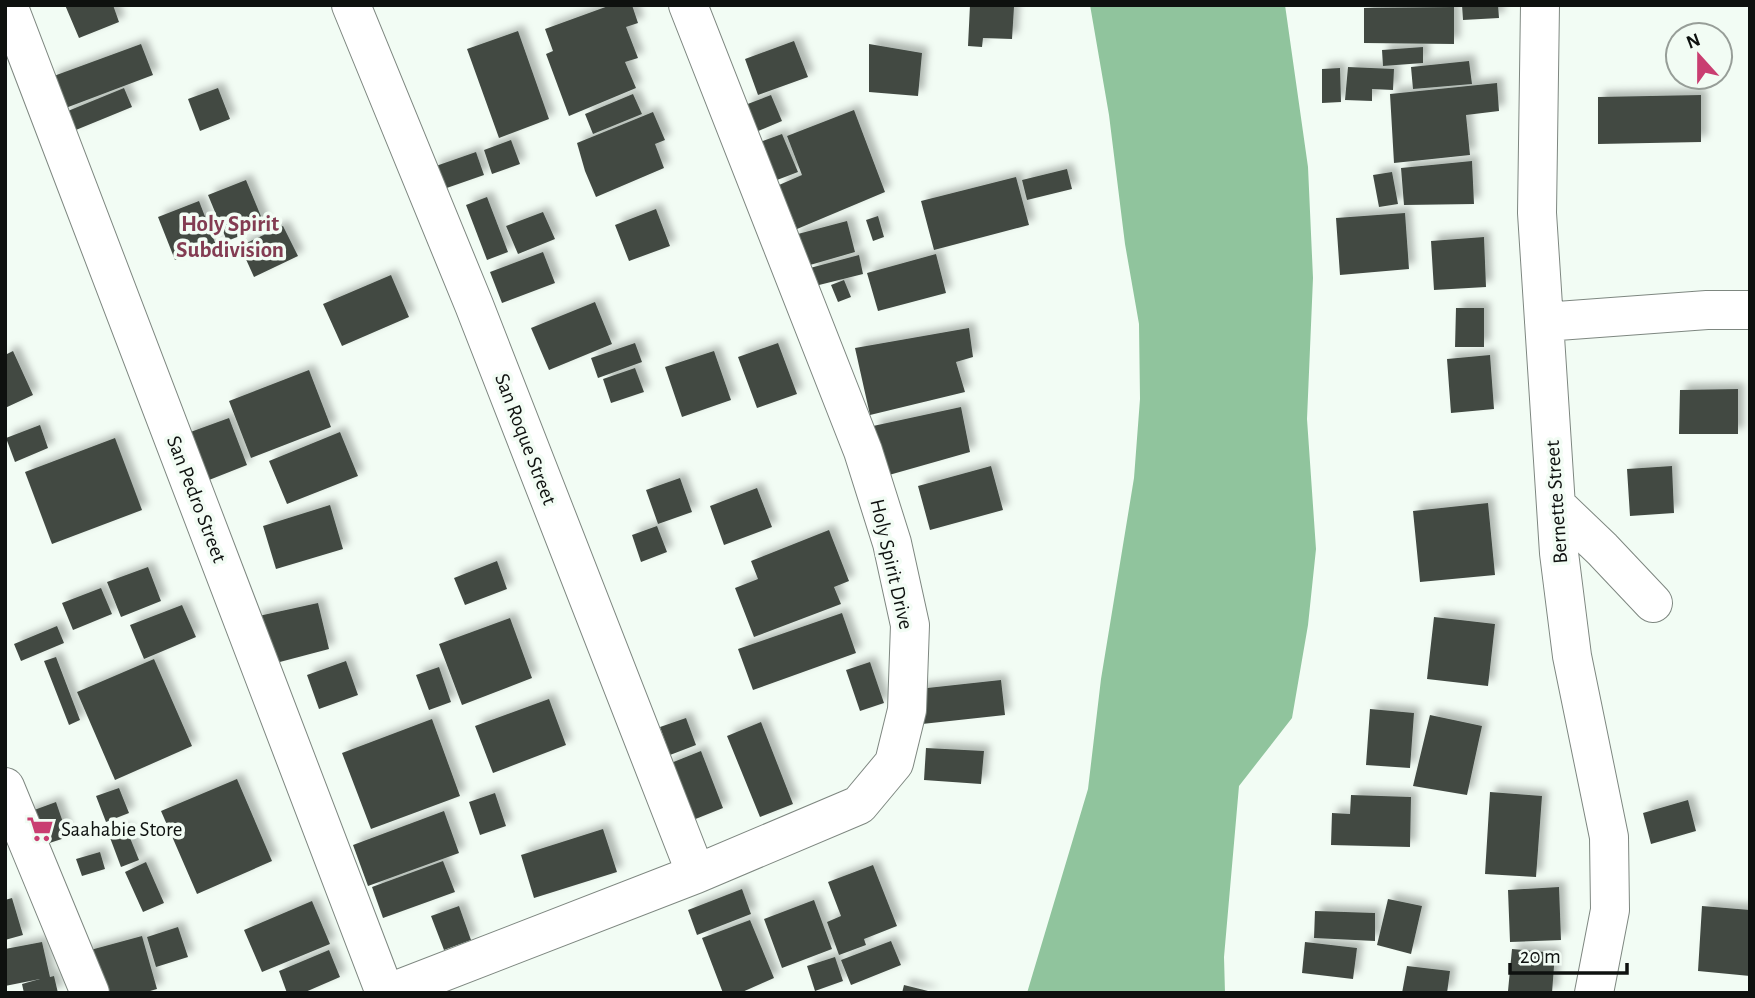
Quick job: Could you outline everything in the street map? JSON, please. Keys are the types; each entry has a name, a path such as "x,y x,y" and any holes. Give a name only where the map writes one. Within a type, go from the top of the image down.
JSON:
{"street":[{"name":"San Pedro Street","path":"8,5 387,993"},
{"name":"San Roque Street","path":"351,5 474,305 696,874"},
{"name":"Holy Spirit Drive","path":"387,993 696,874 859,805 894,763 907,710 910,625 892,542 863,451 688,5"},
{"name":"Bernette Street","path":"1540,5 1537,213 1559,553 1572,656 1609,837 1610,910 1594,993"},
{"path":"1544,322 1707,310 1750,310"},
{"path":"1556,505 1653,603"},
{"path":"5,787 90,993"}],"shaded area":[{"path":"1090,5 1285,5 1308,167 1313,278 1307,419 1316,549 1308,625 1292,718 1239,786 1224,957 1225,993 1027,993 1088,789 1101,679 1134,478 1140,399 1139,324"}],"building":[{"path":"65,5 113,5 119,22 79,38"},
{"path":"611,5 632,5 638,23 626,27 638,58 625,62 636,88 569,116 546,54 553,51 545,29"},
{"path":"970,5 1014,7 1012,39 983,38 982,47 968,46"},
{"path":"1462,5 1498,5 1499,18 1463,20"},
{"path":"1454,7 1454,44 1364,43 1364,8"},
{"path":"518,31 549,119 499,138 467,49"},
{"path":"794,41 808,77 758,95 745,59"},
{"path":"141,44 153,75 63,109 51,77"},
{"path":"869,44 922,53 918,96 869,92"},
{"path":"1423,47 1423,63 1383,66 1382,50"},
{"path":"1469,61 1472,84 1413,89 1411,67"},
{"path":"1348,67 1394,69 1393,90 1372,89 1372,101 1345,100"},
{"path":"1340,68 1341,102 1322,103 1322,69"},
{"path":"1497,83 1499,111 1466,115 1470,155 1394,163 1390,94"},
{"path":"124,88 132,107 71,132 63,113"},
{"path":"218,88 230,119 200,131 188,99"},
{"path":"633,94 642,114 593,134 585,114"},
{"path":"771,95 782,121 756,132 745,105"},
{"path":"1701,95 1701,142 1598,144 1598,97"},
{"path":"854,110 885,192 797,229 779,185 802,175 787,136"},
{"path":"653,112 665,140 655,144 664,168 596,197 577,143"},
{"path":"782,134 798,172 777,180 760,142"},
{"path":"511,140 520,164 492,174 484,150"},
{"path":"476,152 484,175 441,190 433,167"},
{"path":"1472,161 1474,204 1404,205 1401,168"},
{"path":"1067,169 1072,189 1027,200 1022,180"},
{"path":"1392,172 1398,204 1379,207 1373,175"},
{"path":"1016,177 1029,225 934,250 921,201"},
{"path":"246,180 265,226 227,241 208,195"},
{"path":"487,197 508,252 487,260 466,205"},
{"path":"199,201 216,245 175,260 158,217"},
{"path":"656,209 670,246 629,261 615,225"},
{"path":"543,212 555,239 518,254 506,226"},
{"path":"1405,213 1409,269 1340,275 1336,218"},
{"path":"878,216 884,237 873,241 866,220"},
{"path":"847,221 855,252 803,267 794,235"},
{"path":"283,226 298,256 254,277 240,246"},
{"path":"1484,237 1486,287 1434,290 1431,241"},
{"path":"543,252 555,283 502,303 490,272"},
{"path":"936,254 946,293 878,311 867,273"},
{"path":"859,255 863,274 815,286 810,268"},
{"path":"391,275 409,317 342,346 323,304"},
{"path":"844,280 851,297 838,302 831,285"},
{"path":"595,302 612,344 549,370 531,328"},
{"path":"1456,308 1484,308 1484,347 1455,347"},
{"path":"969,328 973,357 956,362 965,392 870,415 855,348"},
{"path":"635,343 642,362 598,378 591,358"},
{"path":"778,343 797,394 757,408 738,357"},
{"path":"13,351 33,395 5,408 5,355"},
{"path":"714,351 731,400 682,417 665,367"},
{"path":"1490,355 1494,409 1451,413 1447,359"},
{"path":"635,368 644,392 611,403 603,379"},
{"path":"309,370 331,427 251,458 229,401"},
{"path":"1738,389 1738,434 1679,434 1680,390"},
{"path":"961,407 970,452 889,475 873,426"},
{"path":"229,418 247,465 204,482 185,434"},
{"path":"40,425 48,448 15,462 6,438"},
{"path":"340,432 358,476 287,504 269,461"},
{"path":"115,438 142,510 52,544 25,472"},
{"path":"991,466 1003,510 930,530 918,486"},
{"path":"1672,466 1674,513 1630,516 1627,469"},
{"path":"680,478 692,512 658,524 646,490"},
{"path":"757,488 772,527 724,545 710,506"},
{"path":"1488,503 1495,575 1420,582 1413,511"},
{"path":"330,505 343,549 276,569 263,526"},
{"path":"657,526 667,552 641,562 632,535"},
{"path":"829,530 849,581 834,587 841,604 754,637 735,588 758,579 751,561"},
{"path":"497,561 507,589 465,605 454,578"},
{"path":"148,567 161,601 121,617 107,582"},
{"path":"101,588 112,614 73,630 62,603"},
{"path":"318,603 329,649 276,663 254,617"},
{"path":"182,605 196,637 144,659 130,625"},
{"path":"842,613 856,653 753,690 738,649"},
{"path":"1434,617 1495,624 1488,686 1427,679"},
{"path":"510,618 532,678 462,705 439,644"},
{"path":"57,626 64,643 21,661 14,644"},
{"path":"56,657 80,720 69,725 44,661"},
{"path":"154,659 192,746 115,780 77,692"},
{"path":"346,661 358,695 319,709 307,675"},
{"path":"870,662 884,703 860,711 846,670"},
{"path":"439,667 451,702 429,710 416,675"},
{"path":"1001,680 1005,715 922,724 918,689"},
{"path":"549,699 566,745 493,773 475,726"},
{"path":"1370,709 1414,713 1410,768 1366,765"},
{"path":"1430,715 1482,726 1467,795 1413,786"},
{"path":"686,718 696,745 670,755 660,727"},
{"path":"432,719 460,796 371,829 342,753"},
{"path":"761,722 793,804 760,817 727,736"},
{"path":"926,748 984,751 981,784 924,780"},
{"path":"701,751 723,808 688,822 666,765"},
{"path":"237,779 272,861 197,894 161,811"},
{"path":"119,788 129,813 106,822 96,796"},
{"path":"1490,792 1542,796 1536,877 1485,874"},
{"path":"495,793 506,826 480,835 469,802"},
{"path":"1351,795 1411,797 1410,847 1331,845 1332,813 1350,814"},
{"path":"1688,800 1696,831 1651,844 1643,813"},
{"path":"56,802 68,837 37,847 26,813"},
{"path":"444,811 459,853 368,886 353,845"},
{"path":"126,828 139,860 121,867 109,835"},
{"path":"603,829 617,872 534,898 521,855"},
{"path":"100,852 105,869 82,876 76,859"},
{"path":"443,861 455,892 383,918 372,887"},
{"path":"146,862 164,903 143,912 125,872"},
{"path":"873,865 897,926 864,939 866,945 839,955 827,922 841,916 828,882"},
{"path":"1559,887 1561,940 1510,942 1508,890"},
{"path":"742,889 751,914 697,935 688,910"},
{"path":"12,898 23,935 5,940 5,900"},
{"path":"1388,899 1422,906 1411,954 1377,945"},
{"path":"814,900 832,949 782,968 764,919"},
{"path":"312,901 330,944 262,972 244,930"},
{"path":"459,906 471,940 444,950 431,916"},
{"path":"1702,906 1750,910 1750,976 1698,971"},
{"path":"1315,911 1375,913 1375,941 1314,938"},
{"path":"750,920 774,978 740,993 723,993 702,938"},
{"path":"178,927 188,957 156,967 147,937"},
{"path":"142,936 157,989 143,993 95,993 83,952"},
{"path":"891,941 901,965 851,985 841,960"},
{"path":"42,942 50,977 54,976 58,993 24,993 22,984 40,979 5,986 5,949"},
{"path":"1305,942 1357,948 1353,979 1302,973"},
{"path":"1512,949 1555,953 1552,993 1508,991"},
{"path":"329,950 340,977 303,993 287,993 279,971"},
{"path":"835,957 843,981 815,991 807,966"},
{"path":"1407,966 1450,971 1447,993 1402,993"},
{"path":"904,985 932,992 932,993 902,993"}],"place":[{"name":"Saahabie Store","path":"40,829"}],"district":[{"name":"Holy Spirit Subdivision","path":"230,236"}]}
